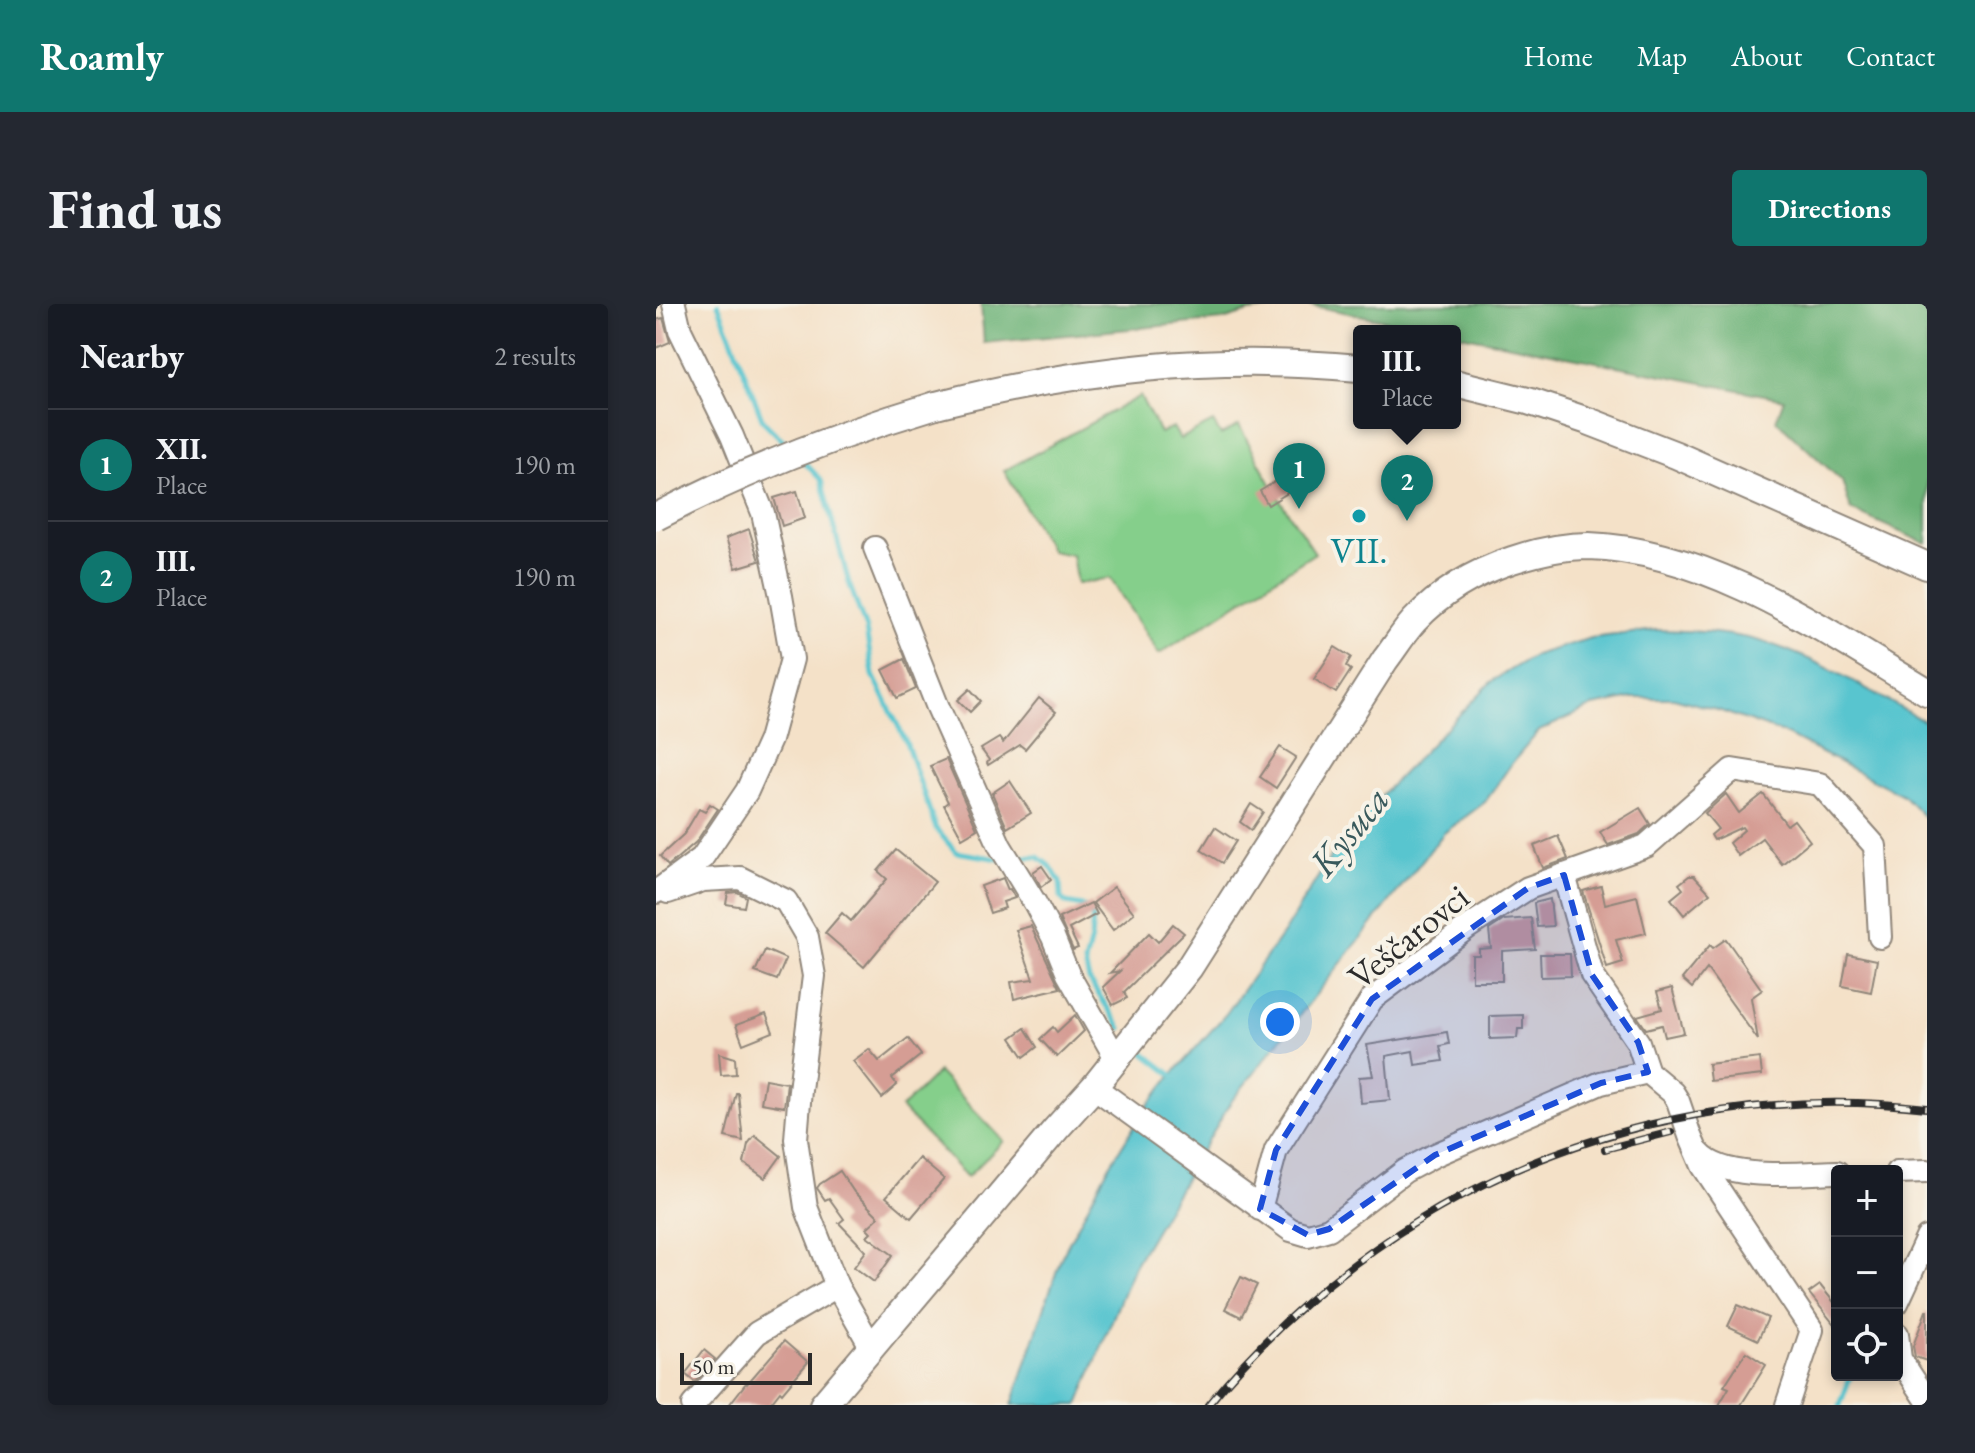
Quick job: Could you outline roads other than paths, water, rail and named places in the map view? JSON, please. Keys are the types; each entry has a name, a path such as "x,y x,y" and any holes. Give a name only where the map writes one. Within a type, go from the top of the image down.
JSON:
{"main road":[{"path":"656,517 752,470 814,445 936,405 1012,387 1132,368 1251,361 1353,367"},
{"path":"1461,384 1528,401 1662,449 1927,566"},
{"path":"823,1405 1094,1087 1189,968 1377,673 1413,622 1463,582 1491,567 1564,548 1613,548 1675,561 1718,574 1823,630 1927,692"}],"street":[{"path":"656,894 702,858 747,791 770,740 792,659 763,513 732,436 680,330 674,304"},
{"path":"875,548 937,705 1000,846 1035,903 1068,974 1116,1058"},
{"name":"Veščarovci","path":"1260,1209 1276,1150 1372,999 1468,927 1528,888 1646,846 1732,770 1820,784 1875,846 1880,937"},
{"path":"1564,875 1592,975 1638,1042 1648,1072 1678,1101 1703,1166 1812,1330 1787,1405"},
{"path":"656,894 703,880 740,878 786,901 807,937 814,976 796,1139 806,1207 837,1286 872,1348"},
{"path":"1094,1087 1260,1209 1291,1230 1308,1235 1329,1229 1405,1171 1435,1155 1601,1083 1648,1072"},
{"path":"1694,1146 1708,1162 1737,1172 1831,1172"},
{"path":"1903,1172 1927,1171"},
{"path":"1903,1290 1927,1238"},
{"path":"693,1405 757,1333 837,1286"},
{"path":"1903,1364 1927,1400"}],"water":[{"path":"1656,630 1730,635 1773,645 1832,670 1927,723 1927,820 1903,795 1783,733 1674,698 1632,698 1593,706 1539,731 1485,802 1444,833 1230,1103 1134,1266 1078,1405 1012,1405 1061,1258 1107,1170 1145,1109 1226,1014 1284,932 1331,856 1368,809 1492,681 1535,655 1591,638"}],"waterway":[{"path":"718,304 763,421 790,448"},
{"path":"802,460 821,480 849,583 866,629 873,675 906,742 936,829 956,852 999,859"},
{"path":"1014,853 1022,857 1038,857 1051,867 1060,882 1061,898 1066,903 1083,906 1093,918 1085,963 1089,980 1121,1028"},
{"path":"1139,1049 1177,1077"},
{"path":"1840,1405 1849,1381"}],"railway":[{"path":"1208,1405 1278,1329 1355,1263 1439,1208 1529,1164 1624,1131 1722,1111 1824,1103 1927,1108"},
{"path":"1605,1149 1671,1132"}],"place":[{"name":"XII.","path":"1299,509"},
{"name":"VII.","path":"1359,516"},
{"name":"III.","path":"1407,521"}],"water label":[{"name":"Kysuca","path":"1349,831"}]}
